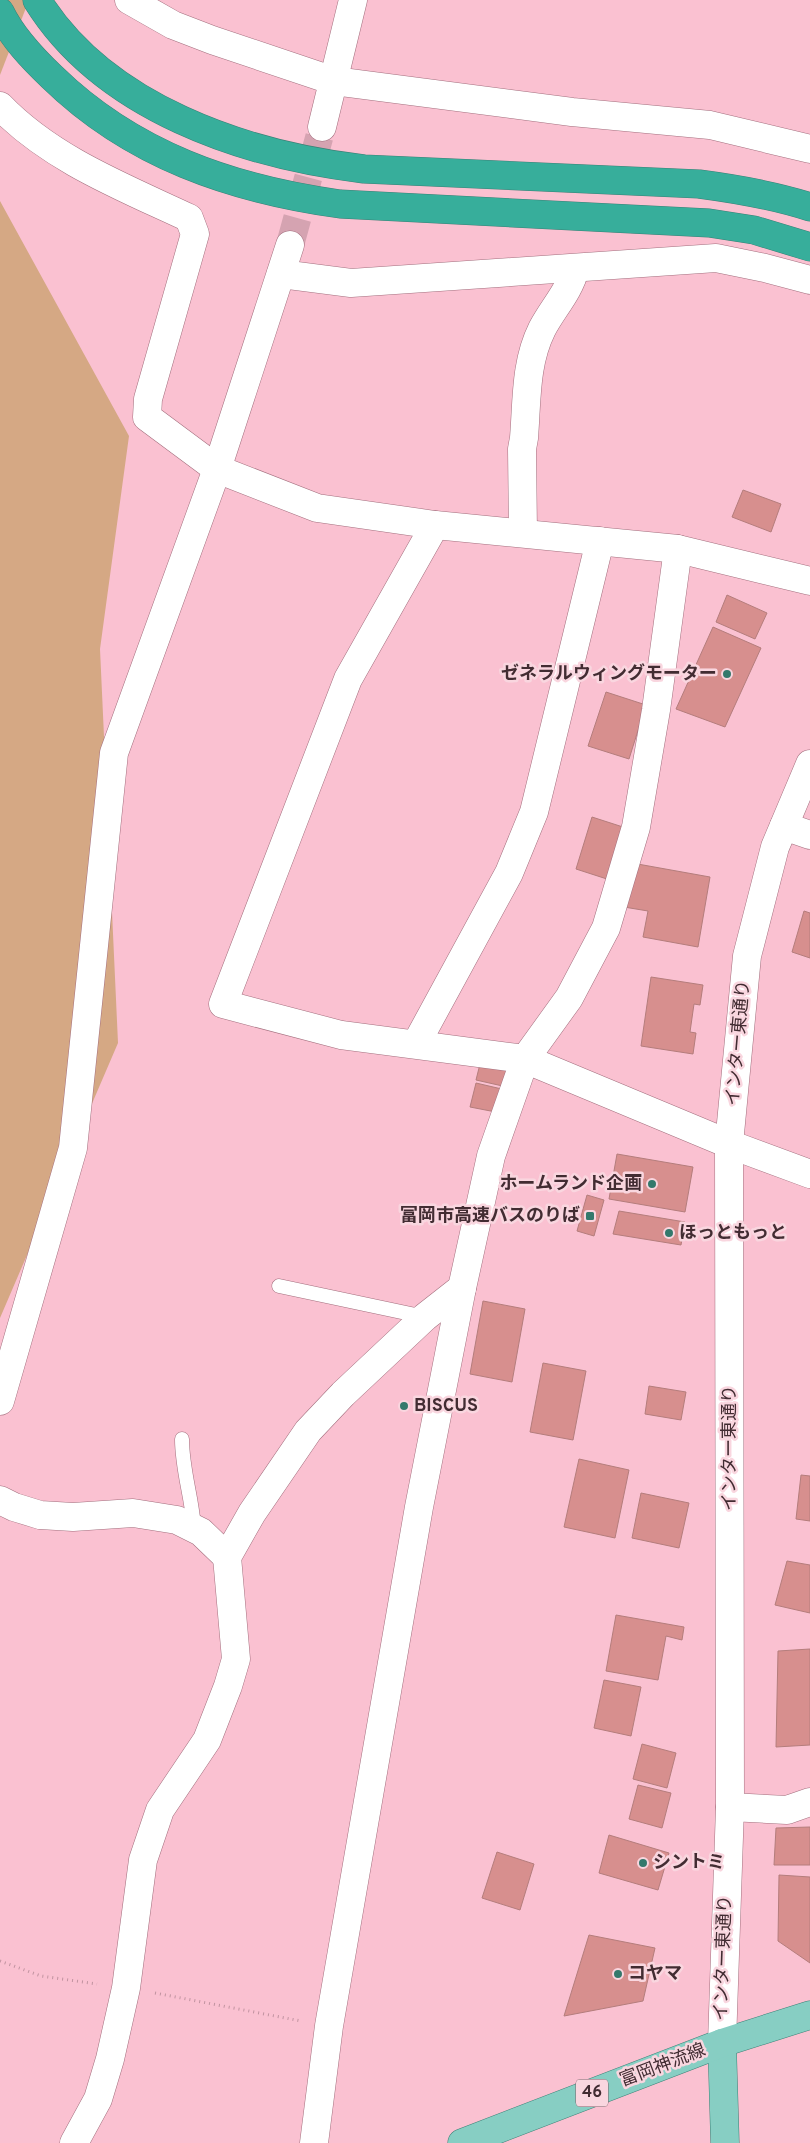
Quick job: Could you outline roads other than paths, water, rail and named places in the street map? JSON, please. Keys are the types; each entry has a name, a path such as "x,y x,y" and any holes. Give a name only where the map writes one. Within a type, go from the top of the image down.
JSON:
{"highway":[{"path":"38,0 46,14 76,47 107,75 143,102 185,122 233,140 282,154 325,164 364,168 698,184 743,189 810,207"},
{"path":"0,12 30,56 64,89 103,120 146,146 193,168 241,184 290,197 340,204 709,223 754,230 810,247"}],"main road":[{"name":"富岡神流線","path":"462,2143 722,2043 810,2015"},
{"name":"インター東通り","path":"722,2043 725,2143"}],"street":[{"path":"129,0 173,24 212,40 334,81 572,112 710,125 810,149"},
{"path":"322,127 353,0"},
{"path":"0,106 49,147 90,171 189,218 195,234 148,399 147,417 217,469 317,508 435,524 678,549 810,582"},
{"path":"0,1401 73,1148 114,753 217,469 290,246"},
{"path":"281,274 351,283 716,258 810,280"},
{"path":"523,533 522,449 529,364 542,329 572,283 575,269"},
{"path":"435,524 348,679 223,1004 341,1035 525,1059 730,1144 810,1174"},
{"path":"416,1044 509,874 534,812 600,541"},
{"path":"314,2143 329,2026 419,1507 462,1288 492,1156 525,1059 570,998 609,919 636,827 656,710 678,549"},
{"name":"インター東通り","path":"722,2043 730,1807 730,1144 747,956 775,847 810,764"},
{"path":"784,826 810,835"},
{"path":"74,2143 98,2099 126,1988 143,1860 160,1810 207,1740 228,1686 236,1659 226,1557 252,1513 308,1431 343,1394 425,1317 462,1288"},
{"path":"0,1500 14,1507 40,1515 73,1517 133,1513 177,1520 201,1532 226,1557"},
{"path":"730,1807 787,1810 810,1802"}],"lane":[{"path":"279,1286 425,1317"},
{"path":"182,1439 182,1464 192,1504 194,1528"}],"tunnel":[{"path":"290,245 322,127"}],"place":[{"name":"ゼネラルウィングモーター","path":"727,674"},
{"name":"ホームランド企画","path":"652,1184"},
{"name":"富岡市高速バスのりば","path":"590,1216"},
{"name":"ほっともっと","path":"669,1233"},
{"name":"BISCUS","path":"404,1406"},
{"name":"シントミ","path":"643,1863"},
{"name":"コヤマ","path":"618,1974"}]}
